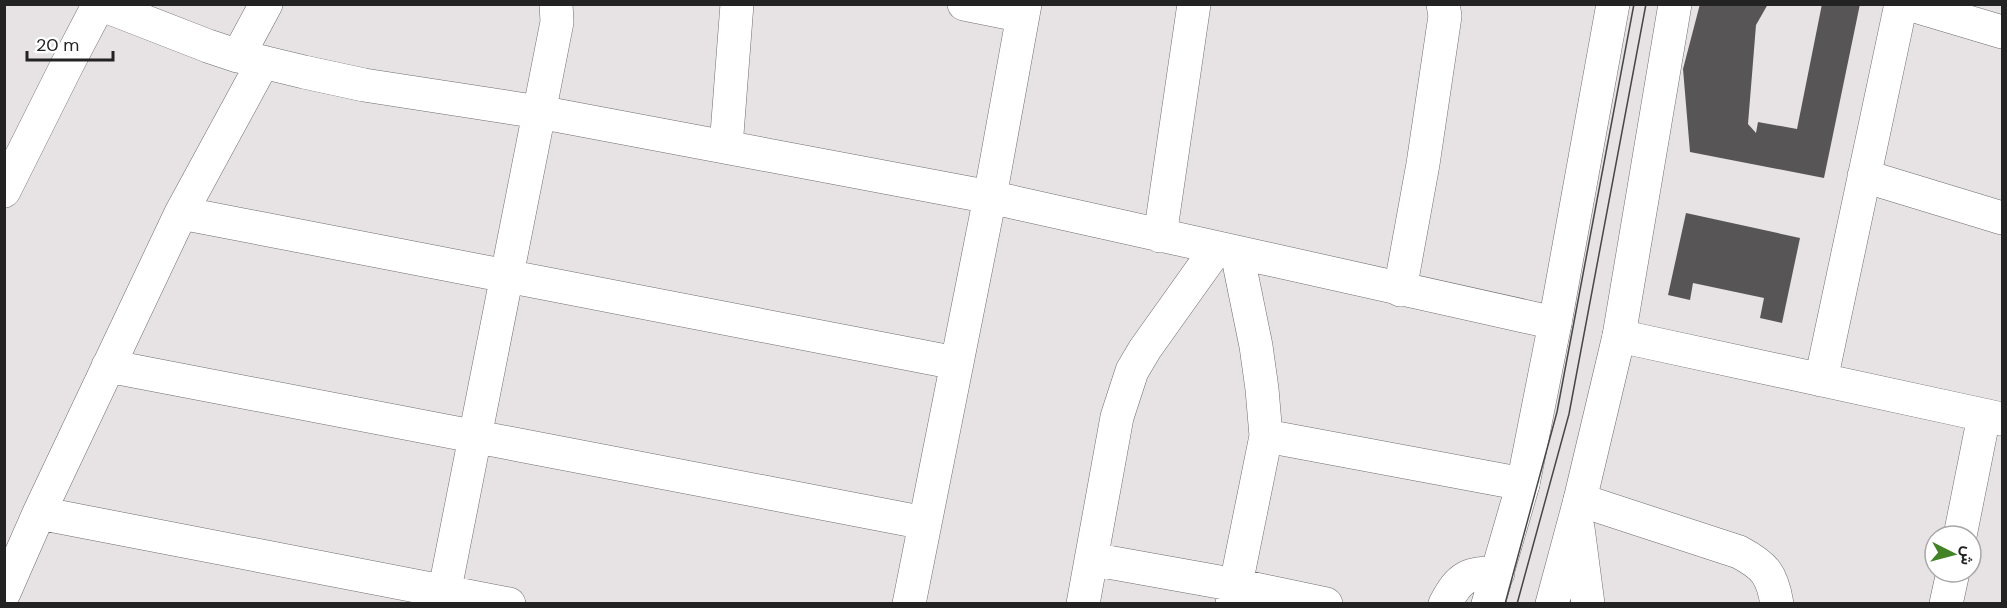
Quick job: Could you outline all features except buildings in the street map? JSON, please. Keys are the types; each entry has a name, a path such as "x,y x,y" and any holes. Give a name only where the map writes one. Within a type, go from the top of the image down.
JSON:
{"street":[{"path":"4,191 99,4 174,34 250,59 364,85 539,112 990,197 1555,323"},
{"path":"4,593 250,59 267,4"},
{"path":"443,597 557,22 556,4"},
{"path":"726,147 737,4"},
{"path":"909,603 990,197 1024,10 964,4"},
{"path":"1160,236 1194,4"},
{"path":"1400,290 1423,164 1445,16 1443,4"},
{"path":"1445,603 1455,584 1476,573 1493,588 1523,484 1613,4"},
{"path":"1552,603 1578,508 1619,336 1675,4"},
{"path":"1821,380 1901,4"},
{"path":"1908,4 2002,32"},
{"path":"1864,176 2002,218"},
{"path":"181,213 957,363"},
{"path":"1227,251 1256,346 1266,436 1234,594"},
{"path":"1083,603 1117,417 1132,371 1145,349 1227,251"},
{"path":"1619,336 1993,417 1963,524"},
{"path":"108,366 925,523"},
{"path":"1266,436 1523,484"},
{"path":"1578,508 1588,603"},
{"path":"1578,508 1739,552 1759,563 1773,581 1777,603"},
{"path":"39,513 443,597 509,603"},
{"path":"1091,559 1234,594 1326,603"},
{"path":"1946,603 1950,584"}],"tram line":[{"path":"1505,604 1557,412 1634,4"},
{"path":"1517,604 1569,414 1646,4"}]}
